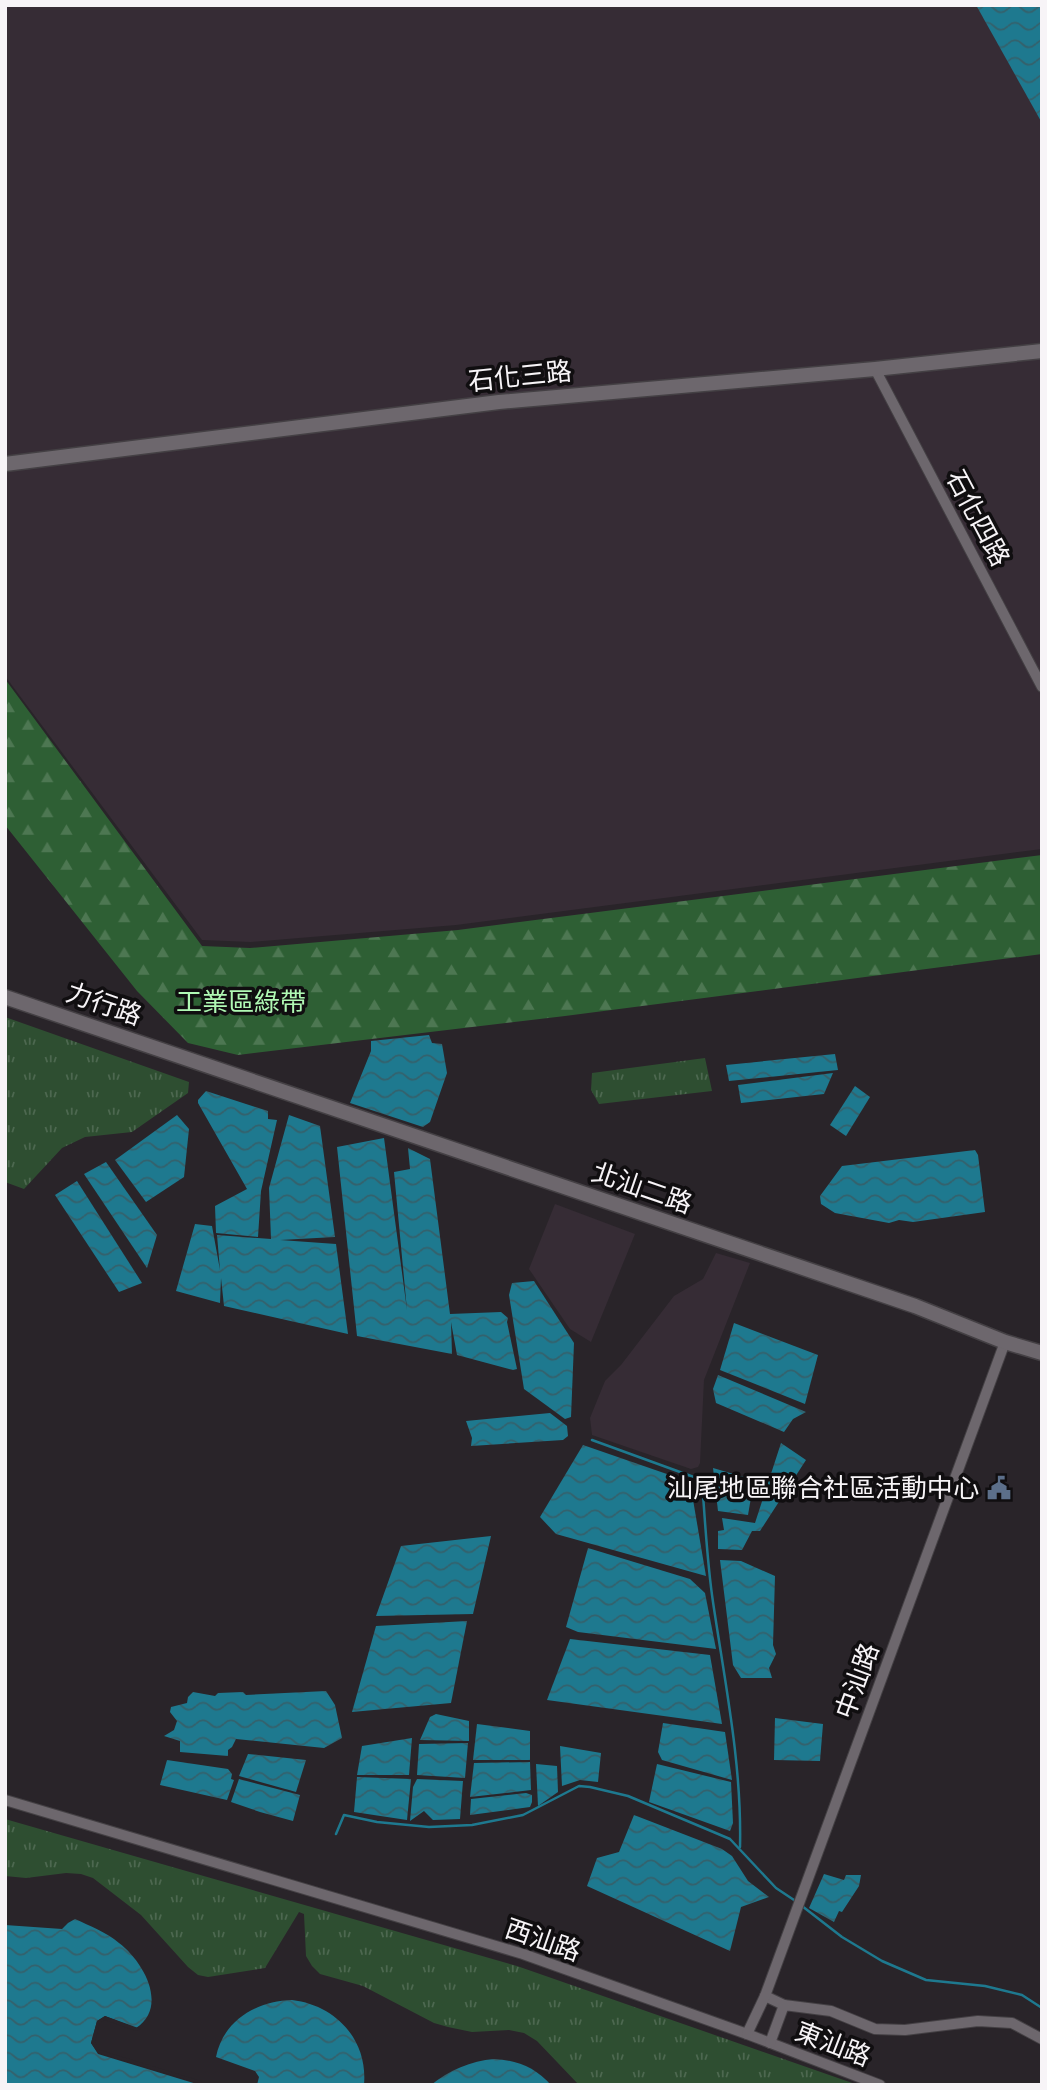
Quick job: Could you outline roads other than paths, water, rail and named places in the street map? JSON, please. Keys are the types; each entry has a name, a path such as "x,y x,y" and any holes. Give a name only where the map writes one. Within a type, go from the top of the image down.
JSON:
{"street":[{"name":"石化三路","path":"5,464 499,402 875,369 1042,351"},
{"name":"石化四路","path":"875,369 1042,687"},
{"name":"力行路","path":"5,997 226,1072"},
{"name":"北汕二路","path":"226,1072 915,1306 1005,1342 1042,1353"},
{"name":"中汕路","path":"747,2034 765,1996 1005,1342"},
{"name":"西汕路","path":"5,1800 523,1954 770,2043"},
{"path":"765,1996 784,2005 831,2011 875,2029 905,2030 978,2021 1012,2023 1042,2039"},
{"path":"770,2043 784,2005"},
{"name":"東汕路","path":"770,2043 880,2085"}],"water":[{"path":"976,5 1042,5 1042,123"},
{"path":"429,1035 432,1043 442,1044 447,1073 430,1122 423,1127 350,1103 371,1051 371,1041"},
{"path":"835,1054 838,1070 729,1081 726,1065"},
{"path":"833,1073 824,1094 741,1103 738,1085"},
{"path":"855,1086 870,1097 846,1136 830,1125"},
{"path":"206,1091 268,1111 268,1119 277,1120 261,1191 258,1237 216,1233 215,1206 247,1189 198,1103"},
{"path":"177,1115 189,1129 184,1177 146,1202 115,1160"},
{"path":"289,1115 320,1126 335,1237 280,1240 336,1244 348,1334 224,1306 221,1278 220,1303 176,1291 195,1224 212,1226 220,1270 217,1235 271,1239 269,1188"},
{"path":"384,1138 407,1310 394,1172 410,1169 408,1148 430,1159 450,1314 501,1312 508,1318 517,1369 457,1355 451,1322 452,1354 357,1336 337,1147"},
{"path":"975,1150 978,1155 985,1212 889,1223 835,1213 821,1204 820,1196 842,1166"},
{"path":"106,1162 157,1235 147,1268 84,1174"},
{"path":"77,1181 142,1283 119,1292 55,1195"},
{"path":"534,1281 574,1343 571,1417 565,1419 524,1389 509,1295 512,1283"},
{"path":"734,1323 818,1355 805,1404 720,1370"},
{"path":"718,1375 806,1412 793,1419 784,1432 716,1403 713,1389"},
{"path":"550,1413 567,1426 568,1436 563,1440 471,1446 472,1438 466,1421"},
{"path":"781,1443 806,1460 760,1531 752,1531 742,1550 718,1549 718,1531 724,1530 722,1518 755,1523"},
{"path":"583,1445 690,1482 706,1576 556,1534 540,1517"},
{"path":"713,1468 754,1480 748,1515 718,1511"},
{"path":"491,1536 473,1614 376,1616 401,1546"},
{"path":"588,1548 690,1579 705,1593 716,1649 578,1632 566,1627"},
{"path":"720,1560 741,1561 775,1576 773,1645 776,1654 769,1668 772,1678 741,1678 733,1665"},
{"path":"467,1621 451,1703 352,1712 376,1626"},
{"path":"570,1639 710,1655 722,1724 547,1700"},
{"path":"326,1691 335,1705 342,1738 324,1748 236,1739 228,1750 228,1756 180,1752 180,1741 164,1736 174,1730 177,1721 170,1712 171,1707 187,1703 193,1692 215,1696 218,1693 243,1692 246,1695"},
{"path":"436,1714 469,1721 469,1741 420,1740 430,1717"},
{"path":"775,1718 823,1724 820,1761 774,1760"},
{"path":"663,1723 725,1732 732,1780 662,1760 658,1752"},
{"path":"477,1724 530,1731 530,1760 473,1760"},
{"path":"412,1738 409,1775 357,1775 362,1746"},
{"path":"468,1743 465,1778 417,1775 419,1744"},
{"path":"560,1746 601,1753 598,1782 580,1780 562,1786"},
{"path":"248,1754 306,1760 296,1792 239,1776"},
{"path":"167,1760 228,1769 232,1774 231,1779 234,1780 227,1800 160,1785"},
{"path":"530,1762 531,1790 470,1797 474,1763"},
{"path":"536,1764 557,1766 558,1792 538,1806"},
{"path":"657,1764 731,1782 733,1823 730,1831 649,1802"},
{"path":"357,1777 411,1779 407,1820 354,1812"},
{"path":"239,1779 300,1795 293,1821 231,1802"},
{"path":"417,1779 463,1781 460,1819 433,1820 424,1811 410,1821 413,1787"},
{"path":"526,1793 532,1795 530,1807 470,1815 471,1799"},
{"path":"634,1815 722,1849 732,1856 748,1881 769,1897 741,1907 730,1951 587,1886 597,1858 619,1852"},
{"path":"824,1874 844,1880 846,1875 861,1875 859,1886 842,1912 839,1911 834,1922 809,1908"},
{"path":"75,1919 119,1943 136,1961 149,1984 151,2008 146,2019 136,2028 105,2016 97,2021 91,2043 98,2054 200,2085 5,2085 5,1925 62,1929"},
{"path":"292,2000 322,2009 346,2027 360,2053 364,2068 364,2085 257,2085 259,2077 255,2071 216,2057 226,2033 243,2015 266,2004"},
{"path":"494,2059 526,2066 551,2085 431,2085 461,2067"}],"waterway":[{"path":"592,1440 702,1480 711,1587 735,1755 740,1847"},
{"path":"336,1834 344,1815 377,1822 429,1827 472,1825 523,1815 579,1786 590,1787 628,1796 730,1839 776,1888 797,1902"},
{"path":"802,1906 842,1937 882,1961 926,1980 985,1986 1022,1995 1042,2008"}],"place":[{"name":"汕尾地區聯合社區活動中心","path":"999,1488"}],"park label":[{"name":"工業區綠帶","path":"241,1002"}]}
